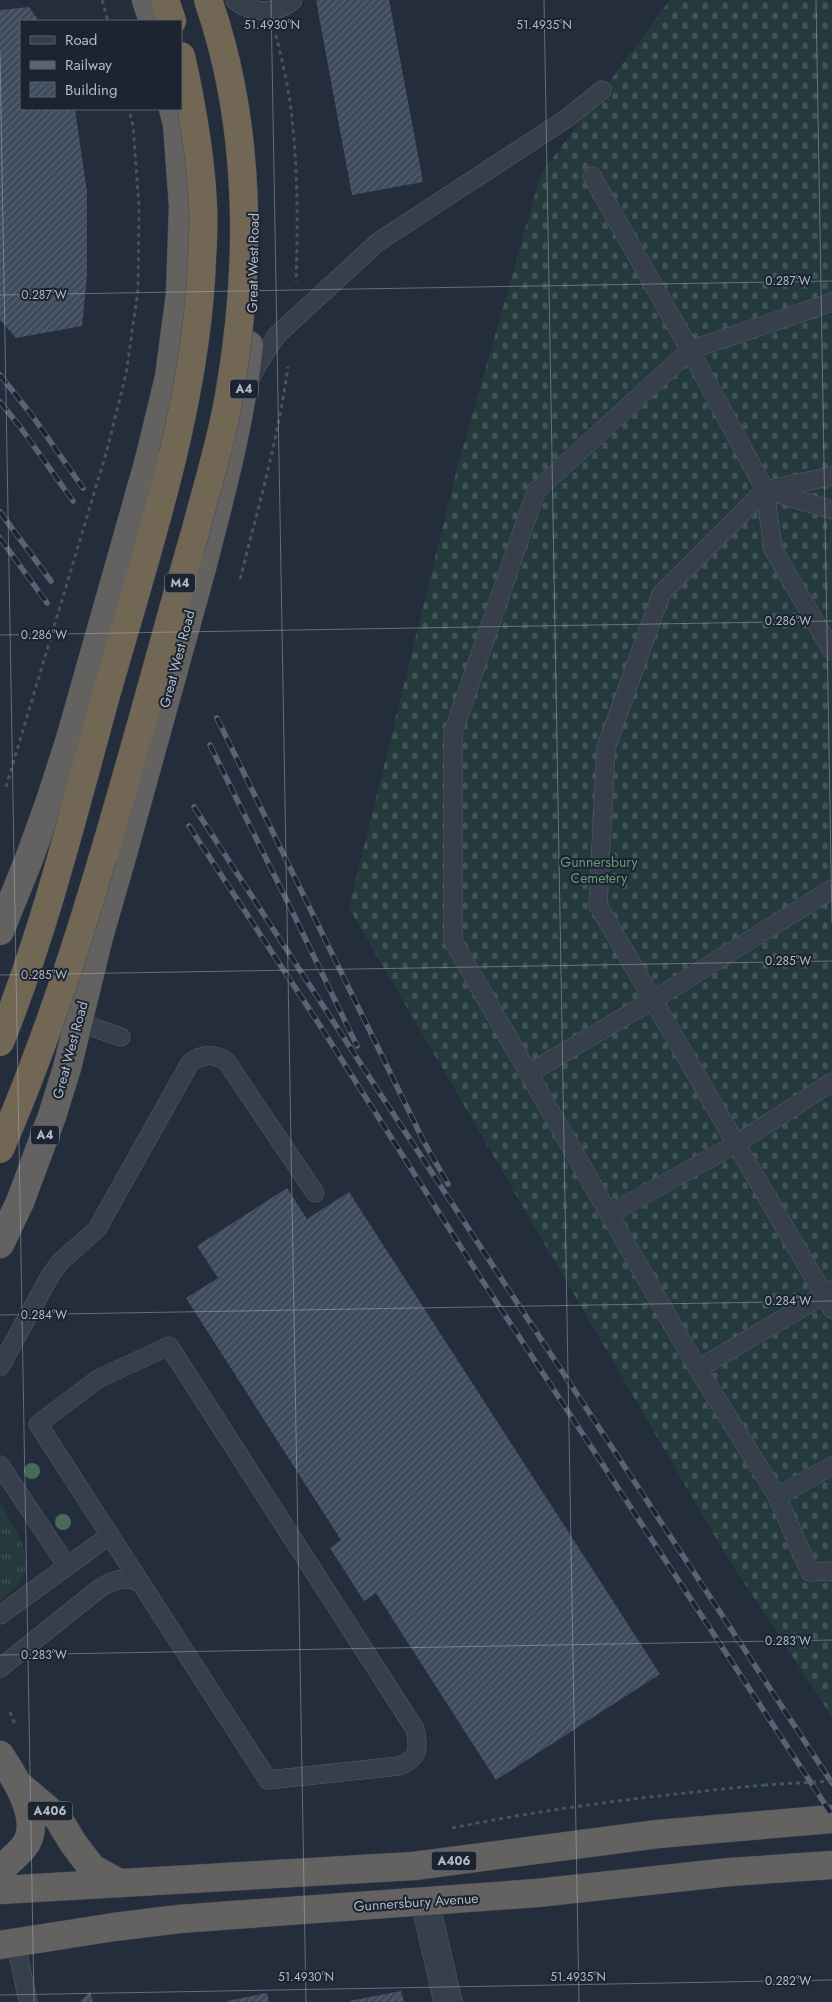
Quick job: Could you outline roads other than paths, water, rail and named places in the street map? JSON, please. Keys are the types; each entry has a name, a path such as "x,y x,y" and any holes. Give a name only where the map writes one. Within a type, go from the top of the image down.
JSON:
{"highway":[{"path":"146,0 153,20"},
{"path":"165,0 172,20"},
{"name":"M4","path":"0,1149 50,1024 100,869 209,481 230,391 242,299 243,206 236,113 217,25 208,0"},
{"name":"Great West Road","path":"0,1244 20,1202 52,1116 99,937 202,568 225,480 244,393 254,299 255,204 246,110 228,18 222,0"},
{"path":"0,1042 19,992 66,842 168,471 189,382 201,297 204,208 195,119 182,60"},
{"path":"2,922 50,801 70,739 149,460 169,377 180,294 184,206 174,110"},
{"name":"A406","path":"0,1755 19,1785 32,1826 24,1847 0,1870"},
{"name":"A406","path":"19,1785 58,1818 73,1843 92,1868 119,1883"},
{"name":"A406","path":"0,1890 414,1866 658,1834 788,1821 832,1819"},
{"name":"Gunnersbury Avenue","path":"8,1944 179,1919 538,1893 730,1872 825,1866"}],"street":[{"path":"425,1902 448,2002"}],"lane":[{"path":"234,0 249,9 271,10 289,4 293,0"},
{"path":"244,393 258,364 277,335 378,242 566,119 602,90"},
{"path":"592,176 690,350 765,490 773,549 832,651"},
{"path":"832,302 690,350 536,491 453,733 453,941 698,1368 777,1496 810,1572 832,1571"},
{"path":"698,1368 829,1298 736,1144 598,905 606,748 661,594 765,490 832,476"},
{"path":"765,490 832,510"},
{"path":"529,1073 832,889"},
{"path":"78,1022 121,1037"},
{"path":"0,1368 50,1276 60,1262 97,1229 190,1063 195,1060 211,1055 220,1057 227,1062 315,1193"},
{"path":"610,1214 736,1144 832,1082"},
{"path":"169,1346 415,1729 417,1751 410,1761 399,1766 268,1780 110,1535 38,1424 98,1379 169,1346"},
{"path":"0,1465 67,1566"},
{"path":"777,1496 832,1466"},
{"path":"0,1615 110,1535"},
{"path":"0,1668 100,1588 110,1582 123,1579 134,1579 141,1582"},
{"path":"8,1944 28,2002"}],"railway":[{"path":"0,375 31,414 83,488"},
{"path":"0,402 73,501"},
{"path":"0,512 51,581"},
{"path":"0,538 47,603"},
{"path":"217,718 424,1142 448,1184"},
{"path":"210,745 357,1046"},
{"path":"194,807 832,1783"},
{"path":"189,826 319,1024 480,1277 832,1815"}],"park label":[{"name":"Gunnersbury Cemetery","path":"599,870"}]}
